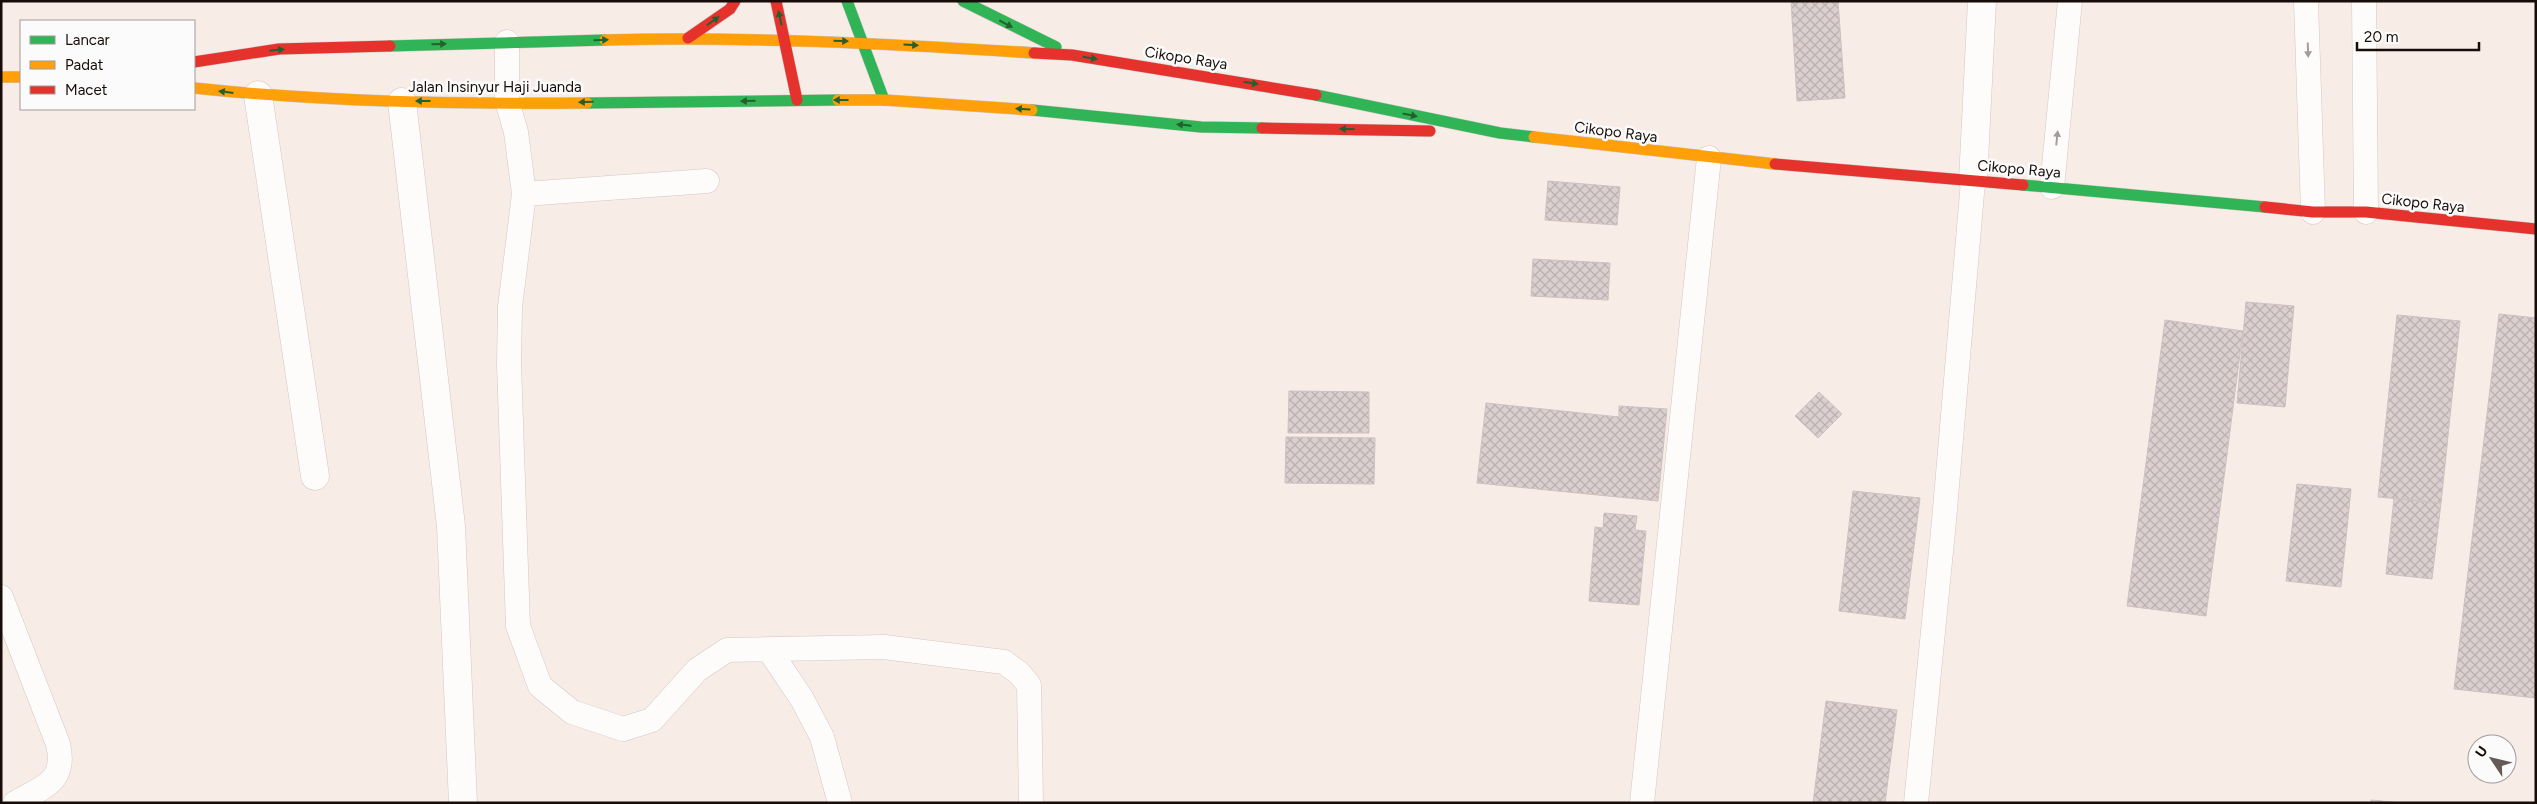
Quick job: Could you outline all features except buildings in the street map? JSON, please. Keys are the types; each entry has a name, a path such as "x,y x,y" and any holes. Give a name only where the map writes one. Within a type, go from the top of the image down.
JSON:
{"highway":[{"path":"688,38 730,9 735,1"},
{"path":"776,1 797,100"},
{"path":"847,1 884,100"},
{"path":"963,1 1024,33 1072,55"},
{"path":"195,62 279,49 688,38 784,39"},
{"name":"Cikopo Raya","path":"784,39 1072,55 1287,89 1500,133 1709,158 1972,181 2052,186 2313,212 2366,212 2536,229"},
{"path":"1,77 20,77"},
{"name":"Jalan Insinyur Haji Juanda","path":"195,88 258,96 402,102 507,101 539,103 884,100"},
{"name":"Cikopo Raya","path":"884,100 1038,110 1200,127 1500,133"}],"street":[{"path":"1972,181 1982,1"},
{"path":"258,96 315,476"},
{"path":"402,102 451,526 462,803"}],"lane":[{"path":"2052,186 2070,1"},
{"path":"2306,1 2313,212"},
{"path":"2364,1 2366,212"},
{"path":"507,42 507,101 516,132 524,194 510,307 510,384 518,626 540,686 572,712 624,729 652,720 697,670 727,650 884,647 1004,662 1019,673 1029,685 1031,803"},
{"path":"1642,803 1709,158"},
{"path":"524,194 707,181"},
{"path":"1916,803 1943,531 1972,181"},
{"path":"1,597 58,744 62,762 52,782 14,803"},
{"path":"769,650 802,699 822,737 840,803"}],"traffic: fast":[{"path":"847,1 884,100"},
{"path":"963,1 1056,47"},
{"path":"390,46 605,40"},
{"path":"1316,95 1500,133 1534,137"},
{"path":"587,103 838,100"},
{"path":"1032,110 1201,127 1262,128"},
{"path":"2023,185 2265,207"}],"traffic: slow":[{"path":"605,40 766,40 1034,53"},
{"path":"1,77 20,77"},
{"path":"195,88 243,93 390,101 587,103"},
{"path":"838,100 884,100 1032,110"},
{"path":"1534,137 1775,164"}],"traffic: jam":[{"path":"688,38 730,9 735,1"},
{"path":"776,1 797,100"},
{"path":"195,62 279,49 390,46"},
{"path":"1034,53 1072,55 1316,95"},
{"path":"1262,128 1430,131"},
{"path":"1775,164 2023,185"},
{"path":"2265,207 2313,212 2366,212 2536,229"}]}
